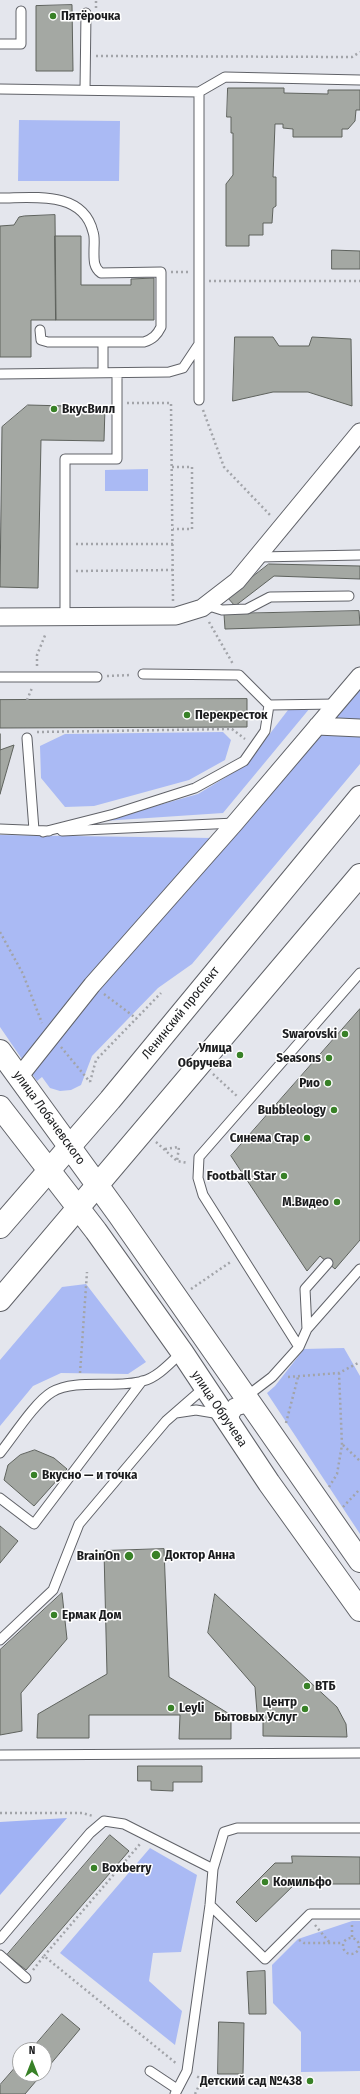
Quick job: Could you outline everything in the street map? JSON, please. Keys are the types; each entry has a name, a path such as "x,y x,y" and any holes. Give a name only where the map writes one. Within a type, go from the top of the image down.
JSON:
{"main road":[{"name":"Ленинский проспект","path":"0,1227 69,1147 360,797"},
{"path":"0,1300 360,875"},
{"name":"улица Лобачевского","path":"0,1051 98,1185"},
{"path":"0,1107 79,1207"},
{"path":"98,1185 252,1403 360,1561"},
{"name":"улица Обручева","path":"79,1207 182,1352 227,1421 360,1610"}],"street":[{"path":"0,617 174,616 204,606 237,581 360,432"},
{"path":"19,1077 51,1034 92,985 235,823 360,676"},
{"path":"317,726 360,728"},
{"path":"227,1421 236,1407 252,1403"}],"lane":[{"path":"0,44 21,44 21,11"},
{"path":"85,90 86,13"},
{"path":"0,90 199,92 225,78 360,80"},
{"path":"199,92 199,400"},
{"path":"0,198 56,199 74,204 86,215 94,232 95,267 101,273 161,272 161,327 158,334 152,339 144,342 44,342 40,337 40,330"},
{"path":"103,342 103,373"},
{"path":"0,374 169,372 184,368 199,344"},
{"path":"61,617 65,572 65,459 116,459 117,373"},
{"path":"258,557 360,555"},
{"path":"204,606 222,610 247,609 270,597 349,596"},
{"path":"143,674 239,675 269,705 336,704"},
{"path":"0,677 97,677"},
{"path":"39,831 114,814 195,788 244,761 264,731 269,705"},
{"path":"27,738 39,831"},
{"path":"0,829 39,831 235,823"},
{"path":"300,1347 203,1195 198,1178 199,1157 360,973"},
{"path":"307,1329 305,1289 328,1262"},
{"path":"252,1403 272,1377 300,1347 307,1329 360,1269"},
{"path":"0,1453 40,1403 52,1392 78,1386 142,1382 157,1374 182,1352"},
{"path":"0,1498 34,1524 142,1382"},
{"path":"0,1640 53,1590 79,1524 166,1421 205,1387"},
{"path":"176,1413 196,1410 227,1421"},
{"path":"0,1754 359,1753"},
{"path":"0,1938 90,1833 104,1821 124,1824 213,1869"},
{"path":"150,2071 176,2092 187,2071 210,1905 213,1869 224,1832 237,1828 360,1828"},
{"path":"210,1905 265,1958 310,1914 360,1914"},
{"path":"0,1955 26,1978"}],"path":[{"path":"96,0 96,14"},
{"path":"96,49 96,56 352,57 360,52"},
{"path":"161,272 199,272"},
{"path":"199,282 360,281"},
{"path":"199,400 224,467 281,526"},
{"path":"116,403 172,403 174,616"},
{"path":"172,467 192,467 192,529 173,529"},
{"path":"65,544 173,544"},
{"path":"65,572 173,570"},
{"path":"204,606 239,675"},
{"path":"36,677 37,655 45,634 61,617"},
{"path":"42,732 232,730 255,745"},
{"path":"0,932 24,974 45,1028 90,1082 96,1060 161,993"},
{"path":"92,985 137,1019"},
{"path":"213,1074 246,1104"},
{"path":"155,1141 164,1150 177,1161 179,1147 164,1150"},
{"path":"189,1290 221,1268"},
{"path":"78,1386 87,1272"},
{"path":"272,1377 298,1377 339,1373 360,1362"},
{"path":"326,1491 337,1474 342,1445 339,1373"},
{"path":"285,1431 298,1377"},
{"path":"342,1445 360,1461"},
{"path":"340,1511 360,1489"},
{"path":"0,1813 82,1813 104,1821"},
{"path":"26,1978 147,1836"},
{"path":"308,1916 330,1944"},
{"path":"291,1933 304,1944 343,1944"},
{"path":"352,1938 356,1939 360,1945 357,1952 350,1955 344,1951 343,1944 345,1940 352,1938"},
{"path":"44,1956 187,2071"}],"shaded area":[{"path":"19,120 120,121 119,181 18,181"},
{"path":"148,469 148,491 105,491 105,470"},
{"path":"360,684 360,764 192,964 158,988 92,1056 81,1085 71,1090 60,1091 50,1088 42,1077 37,1081 0,1027 0,835 212,838"},
{"path":"310,708 223,813 103,821 198,794 246,765 288,710"},
{"path":"223,732 231,740 225,760 189,780 94,806 65,807 41,778 40,746 65,734"},
{"path":"86,1284 146,1362 128,1374 61,1373 33,1386 0,1426 0,1360 62,1287"},
{"path":"344,1348 360,1376 360,1534 267,1393 275,1386 304,1349"},
{"path":"67,1818 0,1895 0,1822"},
{"path":"150,1848 197,1875 181,1952 153,1953 149,1981 182,2011 175,2045 60,1953"},
{"path":"352,1921 360,1921 360,2071 301,2072 301,2032 273,2003 272,1965 298,1939"}],"building":[{"path":"72,5 73,71 36,71 36,6"},
{"path":"228,88 284,88 284,93 328,94 328,90 360,90 360,110 356,110 355,121 348,129 342,129 342,137 293,137 293,129 283,128 283,124 275,124 273,177 276,177 276,206 273,208 272,223 263,223 263,235 249,235 249,246 226,246 226,184 233,175 233,133 231,133 231,117 227,117"},
{"path":"55,215 56,320 31,320 31,357 0,357 0,226 14,225 19,217 24,216"},
{"path":"55,236 81,236 81,285 131,285 131,279 154,278 154,320 56,320"},
{"path":"332,250 360,251 360,269 332,269"},
{"path":"235,337 273,337 279,346 309,346 312,337 351,339 352,406 308,392 273,392 233,401"},
{"path":"28,405 105,407 104,441 41,440 38,588 0,587 2,427"},
{"path":"269,564 360,566 360,579 274,576 235,606 227,597"},
{"path":"359,611 360,625 225,629 224,614"},
{"path":"247,699 247,727 0,728 0,700"},
{"path":"14,745 0,794 0,750"},
{"name":"Рио","path":"360,1009 360,1240 335,1269 320,1256 307,1271 231,1156"},
{"name":"Вкусно — и точка","path":"35,1450 54,1458 67,1469 34,1506 4,1480 8,1465 20,1455"},
{"path":"0,1526 18,1541 0,1563"},
{"path":"164,1549 169,1677 231,1715 231,1739 179,1739 180,1715 89,1715 89,1738 37,1738 38,1714 107,1674 104,1551"},
{"path":"62,1593 67,1639 21,1693 22,1731 0,1735 0,1650"},
{"path":"215,1594 337,1707 346,1724 347,1737 263,1736 263,1717 257,1712 255,1687 208,1633"},
{"path":"138,1766 202,1766 202,1782 173,1782 173,1791 151,1790 151,1781 138,1781"},
{"path":"110,1835 129,1851 26,1970 7,1955"},
{"path":"292,1856 360,1857 360,1884 295,1884 256,1922 236,1902 275,1863 292,1863"},
{"path":"265,1971 266,2014 249,2014 247,1972"},
{"path":"62,2014 80,2029 52,2062 52,2042 38,2042"},
{"path":"219,2022 244,2023 243,2074 218,2074"},
{"path":"12,2071 12,2082 35,2082 25,2094 0,2094 0,2085"}],"place":[{"name":"Пятёрочка","path":"53,16"},
{"name":"ВкусВилл","path":"54,409"},
{"name":"Перекресток","path":"187,715"},
{"name":"Swarovski","path":"345,1034"},
{"name":"Улица Обручева","path":"240,1055"},
{"name":"Seasons","path":"329,1058"},
{"name":"Рио","path":"328,1083"},
{"name":"Bubbleology","path":"334,1110"},
{"name":"Синема Стар","path":"307,1138"},
{"name":"Football Star","path":"284,1176"},
{"name":"М.Видео","path":"337,1202"},
{"name":"Вкусно — и точка","path":"34,1475"},
{"name":"Доктор Анна","path":"156,1555"},
{"name":"BrainOn","path":"129,1556"},
{"name":"Ермак Дом","path":"54,1615"},
{"name":"ВТБ","path":"307,1686"},
{"name":"Leyli","path":"171,1708"},
{"name":"Центр Бытовых Услуг","path":"305,1709"},
{"name":"Boxberry","path":"94,1868"},
{"name":"Комильфо","path":"265,1882"},
{"name":"Детский сад №438","path":"310,2081"}]}
